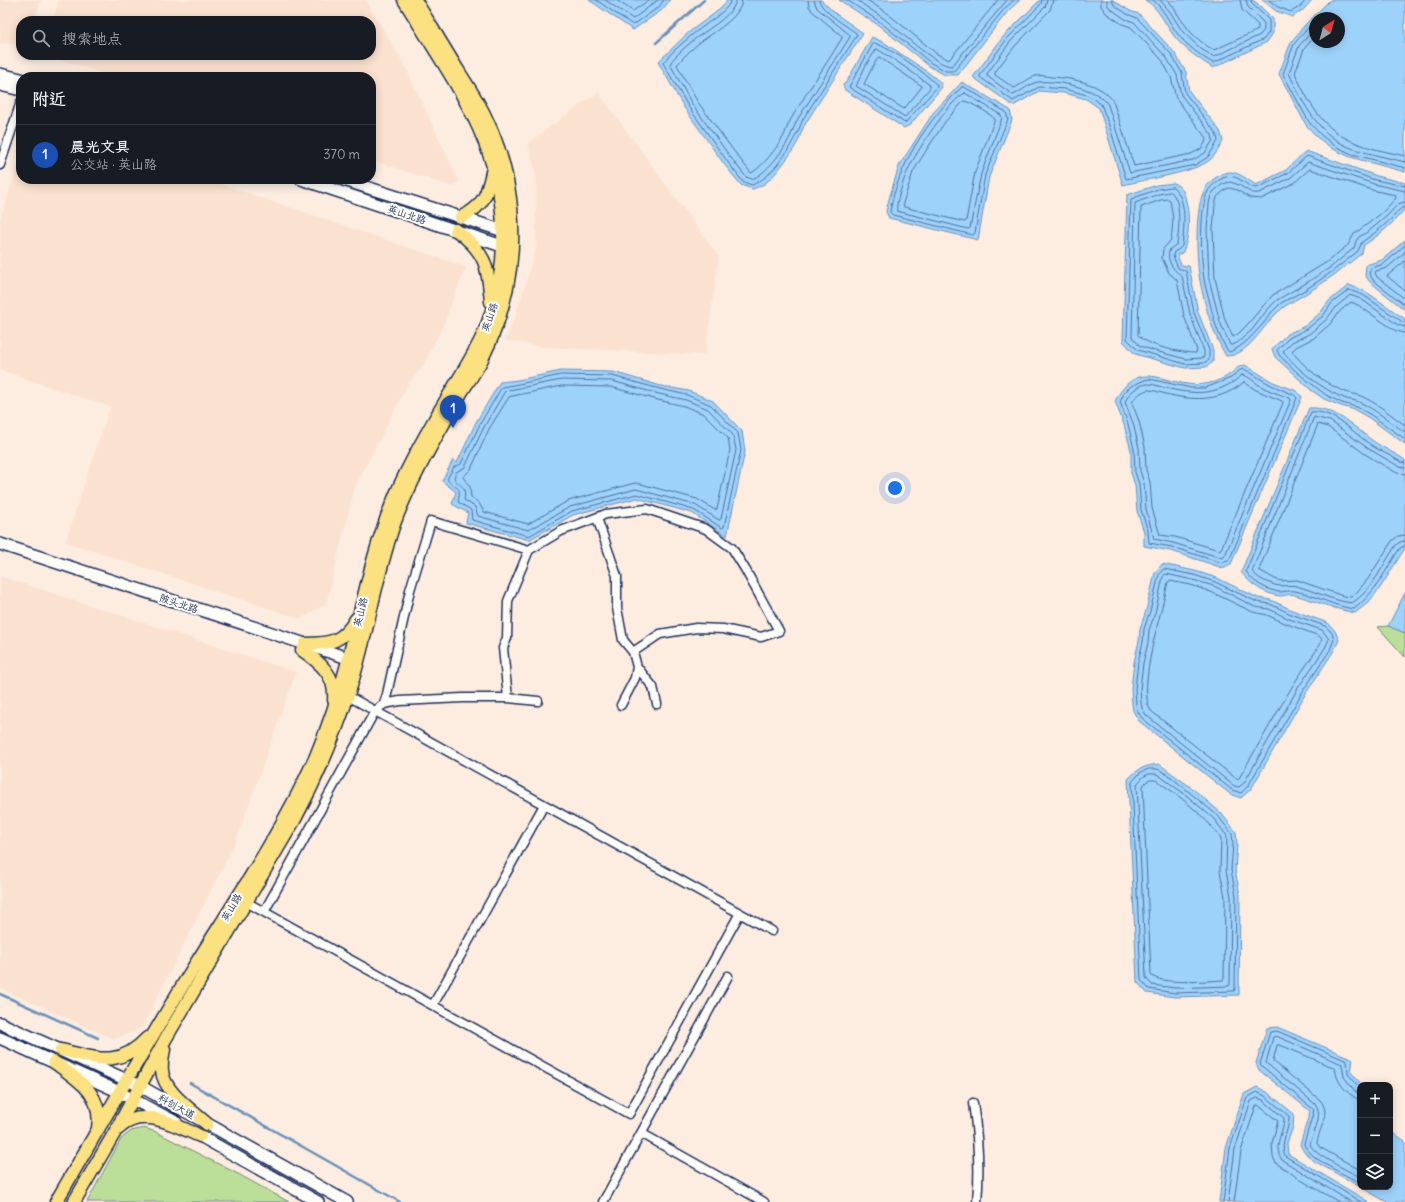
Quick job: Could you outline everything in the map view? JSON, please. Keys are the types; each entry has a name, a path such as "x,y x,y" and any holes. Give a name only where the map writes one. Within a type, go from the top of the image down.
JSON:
{"main road":[{"name":"英山路","path":"56,1202 160,1023 287,814 315,756 353,663 395,523 404,500 422,462 481,361 501,314 507,289 508,232 494,165 476,118 404,0"},
{"name":"英山路","path":"415,0 484,114 494,138 503,162 509,187 512,213 508,232"},
{"path":"0,74 16,78"},
{"path":"0,85 16,89"},
{"path":"461,217 474,210 484,198 494,165"},
{"name":"英山北路","path":"316,184 508,248"},
{"name":"英山北路","path":"357,184 508,232"},
{"path":"456,230 475,246 482,256 489,277 492,311"},
{"name":"英山路","path":"74,1202 115,1132 166,1038 295,819 314,783 333,738 348,696 362,607 378,543 398,490 417,451 472,357 483,335 492,311 508,248"},
{"name":"陂头北路","path":"0,544 353,663"},
{"name":"陂头北路","path":"0,552 304,647"},
{"path":"304,647 339,639 350,627 362,607"},
{"path":"304,647 323,666 330,676 334,694 333,712"},
{"name":"科创大道","path":"0,1023 140,1086 347,1202"},
{"path":"61,1050 96,1058 116,1058 134,1050 160,1023"},
{"name":"科创大道","path":"0,1038 120,1092 318,1202"},
{"path":"166,1038 161,1067 165,1083 172,1092 207,1124"},
{"path":"54,1062 82,1083 91,1092 98,1110 98,1130"},
{"path":"115,1132 120,1127 132,1120 150,1117 162,1120 200,1136"}],"street":[{"path":"0,165 16,117"},
{"path":"508,698 503,648 507,638 508,602 529,550 561,531 606,514 647,509 706,529 732,548 779,631 761,637 723,629 696,628 660,634 633,652"},
{"path":"597,518 616,576 617,608 623,640 633,652 637,667 653,687 657,704"},
{"path":"384,704 410,590 431,522 529,550"},
{"path":"622,705 635,678 637,667"},
{"path":"348,696 772,931"},
{"path":"264,912 375,711 384,704 400,701 463,698 508,698 538,701"},
{"path":"433,1005 544,804"},
{"path":"246,902 629,1114 740,913"},
{"path":"603,1202 728,976"},
{"path":"973,1103 979,1165 977,1202"},
{"path":"641,1133 764,1202"}],"shaded area":[{"path":"0,0 41,0 36,16 16,16 16,44 0,43"},
{"path":"59,0 365,0 375,16 54,16"},
{"path":"376,18 403,62 459,181 453,187 376,162 376,72 99,72 61,60 376,60"},
{"path":"598,92 719,257 705,355 544,347 505,340 514,321 536,248 536,175 528,143"},
{"path":"16,171 16,184 221,184 466,267 442,328 423,366 408,384 355,487 326,604 301,619 65,542 110,407 0,370 0,220"},
{"path":"0,576 296,672 236,841 142,1028 114,1039 0,988"}],"green space":[{"path":"1388,626 1405,633 1405,657 1378,627"},
{"path":"144,1128 156,1132 289,1202 87,1202 121,1139 131,1131"}],"water":[{"path":"589,0 670,0 662,10 633,30"},
{"path":"728,0 821,0 836,14 863,33 806,123 789,156 768,181 752,189 741,185 724,164 685,109 658,62 689,32 715,13"},
{"path":"839,0 1020,0 1008,11 958,75 945,75 929,66 878,25"},
{"path":"1040,0 1113,0 1130,11 1139,14 1174,52 1186,72 1189,91 1220,131 1223,141 1213,157 1204,164 1183,172 1123,185 1099,108 1086,99 1064,93 1039,91 1013,106 973,77 1003,37"},
{"path":"1145,0 1252,0 1273,19 1273,33 1267,42 1213,68 1182,45 1174,36 1158,11"},
{"path":"1262,0 1312,0 1304,9 1292,17 1276,11"},
{"path":"1330,0 1405,0 1405,172 1350,157 1333,149 1318,138 1306,125 1279,74 1291,42 1309,21 1309,48 1345,48 1345,12 1318,12"},
{"path":"872,37 885,43 929,73 940,82 942,87 910,125 904,128 845,90 843,85 847,81"},
{"path":"962,82 1010,110 1012,120 989,177 978,240 889,218 886,212 899,166 933,113"},
{"path":"1306,151 1377,176 1405,183 1405,209 1386,228 1364,245 1362,253 1329,279 1282,309 1247,347 1233,355 1226,356 1217,339 1210,320 1202,291 1199,272 1197,224 1200,202 1203,193 1210,182 1227,172 1238,174 1256,185 1286,170"},
{"path":"1174,183 1183,191 1188,214 1188,231 1185,247 1182,253 1177,255 1181,265 1189,266 1198,312 1213,350 1213,362 1206,367 1185,368 1135,354 1123,341 1127,195 1157,185"},
{"path":"1405,240 1405,310 1370,282 1365,275 1366,265 1382,260"},
{"path":"1349,285 1365,291 1405,319 1405,444 1369,418 1355,410 1324,399 1311,390 1275,357 1272,349 1287,334 1305,326 1320,313 1329,301"},
{"path":"1245,365 1273,382 1297,391 1302,397 1231,564 1223,568 1171,551 1144,546 1144,532 1137,511 1135,485 1131,473 1131,450 1115,401 1125,387 1134,379 1145,376 1192,384 1205,384 1221,379 1238,367"},
{"path":"561,371 613,372 661,386 689,391 713,401 742,431 745,451 727,536 692,513 637,498 573,515 529,540 466,523 468,513 452,504 456,492 442,481 453,460 457,463 476,422 500,382 518,380"},
{"path":"1309,408 1327,410 1343,418 1377,444 1405,460 1405,548 1380,588 1368,603 1355,613 1293,594 1280,596 1268,593 1249,581 1241,572"},
{"path":"1162,564 1195,571 1217,578 1258,598 1271,600 1292,610 1328,623 1335,631 1339,640 1333,652 1306,693 1251,789 1241,798 1230,794 1139,721 1133,711 1131,689 1140,628 1146,611 1155,573"},
{"path":"1405,593 1405,633 1388,626"},
{"path":"1159,764 1192,788 1221,813 1236,832 1237,844 1235,870 1240,895 1239,995 1175,997 1147,993 1137,982 1128,779 1142,768"},
{"path":"1277,1027 1353,1059 1351,1072 1359,1082 1357,1082 1357,1185 1314,1161 1304,1152 1300,1145 1310,1111 1259,1070 1256,1063 1267,1028"},
{"path":"1257,1087 1267,1092 1294,1114 1293,1127 1287,1143 1288,1154 1369,1202 1219,1202 1226,1148 1244,1094"},
{"path":"1393,1133 1405,1141 1405,1202 1387,1202 1365,1190 1393,1190"}],"waterway":[{"path":"656,43 704,0"},
{"path":"0,994 98,1038"},
{"path":"190,1083 400,1202"}],"place":[{"name":"晨光文具","path":"453,428"}]}
